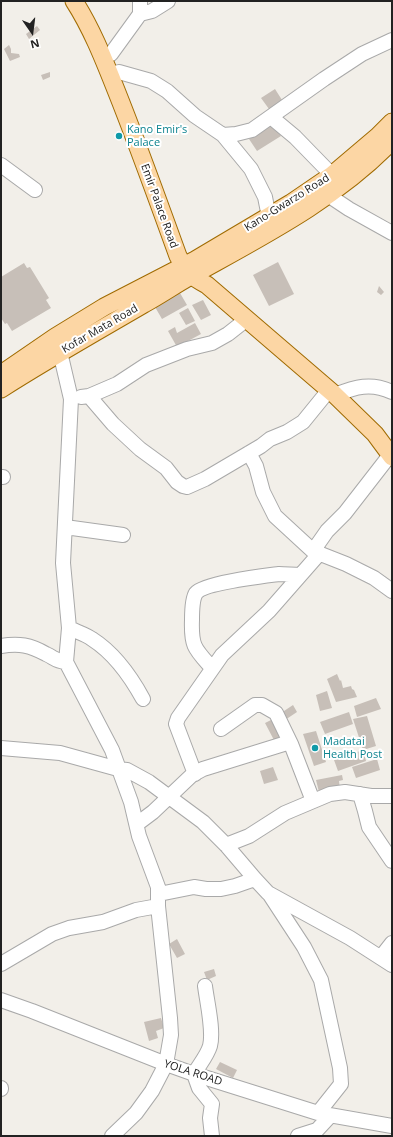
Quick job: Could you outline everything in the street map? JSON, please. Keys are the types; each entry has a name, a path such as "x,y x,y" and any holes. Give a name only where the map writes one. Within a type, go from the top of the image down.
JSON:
{"main road":[{"name":"Emir Palace Road","path":"74,1 114,73 188,249 195,272"},
{"name":"Emir Palace Road","path":"87,1 111,54 114,73"},
{"name":"Kano-Gwarzo Road","path":"195,272 269,216 332,175 378,136 392,122"},
{"name":"Kano-Gwarzo Road","path":"195,272 241,249 312,207 348,181 392,141"},
{"path":"195,272 332,392 374,434 391,456"},
{"name":"Kofar Mata Road","path":"1,389 60,352 195,272"},
{"name":"Kofar Mata Road","path":"1,374 55,337 104,307 195,272"}],"street":[{"path":"111,54 140,8 152,11 168,1"},
{"path":"223,134 236,134 252,130 362,54 392,40"},
{"path":"114,73 151,81 166,91 195,116 223,134 251,169 265,197 269,216"},
{"path":"271,117 295,137 332,175"},
{"path":"1,165 35,190"},
{"path":"328,195 355,212 391,231"},
{"path":"71,399 89,396 117,384 146,365 187,349 212,342 228,334 247,319"},
{"path":"60,352 71,399 66,527 63,563 69,628 66,662 112,750 131,802 139,836 158,887 170,1018 171,1035 166,1064 152,1091 136,1113 112,1136"},
{"path":"89,396 113,424 140,448 166,468 178,482 187,487 205,479 270,439 287,432 303,422 332,392 360,386 386,389 392,392"},
{"path":"249,453 256,466 263,492 275,516 316,552 346,564 374,578 392,592"},
{"path":"195,774 176,721 222,655 270,611 300,575 316,552 327,531 345,513 391,456"},
{"path":"66,527 123,535"},
{"path":"212,668 196,650 191,636 192,607 196,594 203,589 219,583 280,574 300,575"},
{"path":"69,628 92,639 106,651 123,668 143,699"},
{"path":"1,646 14,644 37,648 57,661 66,662"},
{"path":"222,729 255,705 262,705 276,713 290,742 313,801"},
{"path":"137,824 153,812 182,784 203,769 290,742"},
{"path":"1,748 60,753 118,769 127,770 150,782 203,822 226,845 268,892 304,947 321,980 340,1068 341,1084 316,1130 298,1136"},
{"path":"226,845 249,836 285,813 330,794 345,792 371,796 392,796"},
{"path":"360,794 369,827 392,861"},
{"path":"1,964 52,934 69,928 103,922 194,887 221,889 255,879"},
{"path":"268,892 350,938 386,961 392,943"},
{"path":"204,986 209,1013 210,1045 208,1052 194,1074 199,1088 212,1104 210,1118 212,1136"},
{"name":"YOLA ROAD","path":"1,1000 194,1074 324,1114 392,1126"}],"building":[{"path":"37,26 40,30 29,39 26,34"},
{"path":"9,45 11,53 19,54 20,57 10,61 4,49"},
{"path":"50,72 50,77 43,80 41,75"},
{"path":"275,89 282,100 269,109 261,98"},
{"path":"273,124 281,136 257,151 249,139"},
{"path":"278,262 294,294 269,306 253,275"},
{"path":"24,263 27,268 30,267 49,298 46,300 51,308 12,331 7,323 5,324 1,318 1,277"},
{"path":"379,286 384,292 381,295 377,292"},
{"path":"180,293 187,305 162,319 155,307"},
{"path":"203,300 211,315 201,320 192,305"},
{"path":"188,308 195,321 186,325 179,313"},
{"path":"195,323 201,334 177,347 168,331 175,327 177,333"},
{"path":"337,674 340,681 341,680 343,688 351,686 357,697 336,702 327,679"},
{"path":"327,691 332,708 320,711 316,695"},
{"path":"376,698 381,709 357,717 354,706"},
{"path":"293,705 297,712 285,720 281,713"},
{"path":"349,712 353,724 325,734 320,722"},
{"path":"367,716 376,746 363,750 353,719"},
{"path":"277,717 287,737 275,742 265,723"},
{"name":"Madatai Health Post","path":"316,731 326,762 314,766 303,734"},
{"path":"363,750 366,761 338,771 334,760"},
{"path":"377,759 380,770 356,778 352,767"},
{"path":"273,767 278,780 264,784 260,771"},
{"path":"342,775 343,780 339,781 340,789 319,792 316,780"},
{"path":"177,939 185,954 177,958 169,944"},
{"path":"214,969 216,976 207,980 204,972"},
{"path":"161,1018 164,1028 156,1031 158,1038 149,1041 144,1022"},
{"path":"220,1062 237,1070 233,1078 216,1069"}],"place":[{"name":"Kano Emir's Palace","path":"119,136"},
{"name":"Madatai Health Post","path":"315,748"}]}
